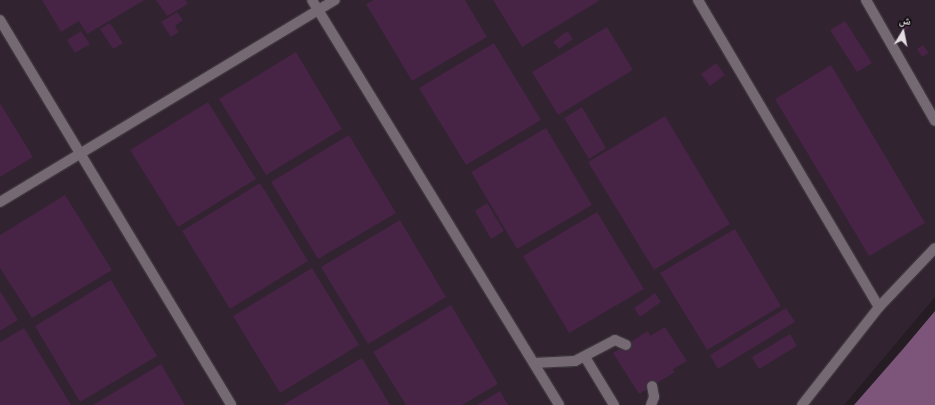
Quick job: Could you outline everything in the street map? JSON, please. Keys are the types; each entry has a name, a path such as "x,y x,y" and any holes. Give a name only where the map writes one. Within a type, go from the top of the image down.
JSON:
{"lane":[{"path":"312,0 559,405"},
{"path":"0,202 335,0"},
{"path":"698,0 879,307"},
{"path":"866,0 935,121"},
{"path":"0,20 231,405"},
{"path":"802,405 879,307 935,248"},
{"path":"534,363 570,362 585,357 611,341 619,341 626,345"},
{"path":"585,357 614,405"},
{"path":"651,405 654,397 652,386"}],"shaded area":[{"path":"0,0 935,0 935,297 844,405 0,405"},
{"path":"935,311 935,405 854,405 903,349"}],"building":[{"path":"42,0 143,1 87,34 79,21 61,32"},
{"path":"156,0 185,0 188,4 167,16"},
{"path":"374,0 465,0 487,37 412,81 366,4"},
{"path":"493,0 598,0 599,1 522,47"},
{"path":"177,12 183,20 175,26 179,32 171,37 161,22"},
{"path":"908,19 912,26 905,30 900,23"},
{"path":"845,21 872,63 857,72 830,30"},
{"path":"110,23 123,43 113,49 100,29"},
{"path":"607,27 633,70 558,115 532,72"},
{"path":"81,31 90,44 75,53 67,40"},
{"path":"567,31 573,39 559,49 553,42"},
{"path":"494,43 541,120 466,165 419,88"},
{"path":"923,45 929,53 922,57 917,49"},
{"path":"296,52 342,129 266,175 219,99"},
{"path":"716,63 725,75 710,86 701,74"},
{"path":"831,65 925,223 869,256 775,99"},
{"path":"208,102 256,179 178,227 130,150"},
{"path":"0,103 33,157 0,177"},
{"path":"582,107 606,148 589,159 564,118"},
{"path":"665,116 730,224 654,270 588,162"},
{"path":"546,128 592,205 517,249 471,172"},
{"path":"349,135 396,213 318,259 271,182"},
{"path":"260,183 308,261 230,309 182,231"},
{"path":"65,195 112,270 32,318 0,268 0,235"},
{"path":"487,203 504,231 491,239 475,211"},
{"path":"597,212 644,289 569,333 523,256"},
{"path":"400,220 446,297 368,344 321,267"},
{"path":"735,229 781,306 707,350 660,273"},
{"path":"312,268 359,345 280,393 233,316"},
{"path":"111,280 157,356 80,402 35,326"},
{"path":"0,291 18,320 0,331"},
{"path":"655,293 661,302 640,317 634,308"},
{"path":"451,305 498,384 462,405 406,405 373,352"},
{"path":"786,308 795,322 718,369 710,355"},
{"path":"665,327 687,361 673,369 675,372 639,394 613,353 648,331 650,336"},
{"path":"24,328 71,405 0,405 0,342"},
{"path":"790,334 797,346 759,369 752,357"},
{"path":"362,358 390,405 283,405"},
{"path":"161,364 185,405 93,405"},
{"path":"500,391 508,405 477,405"}]}
